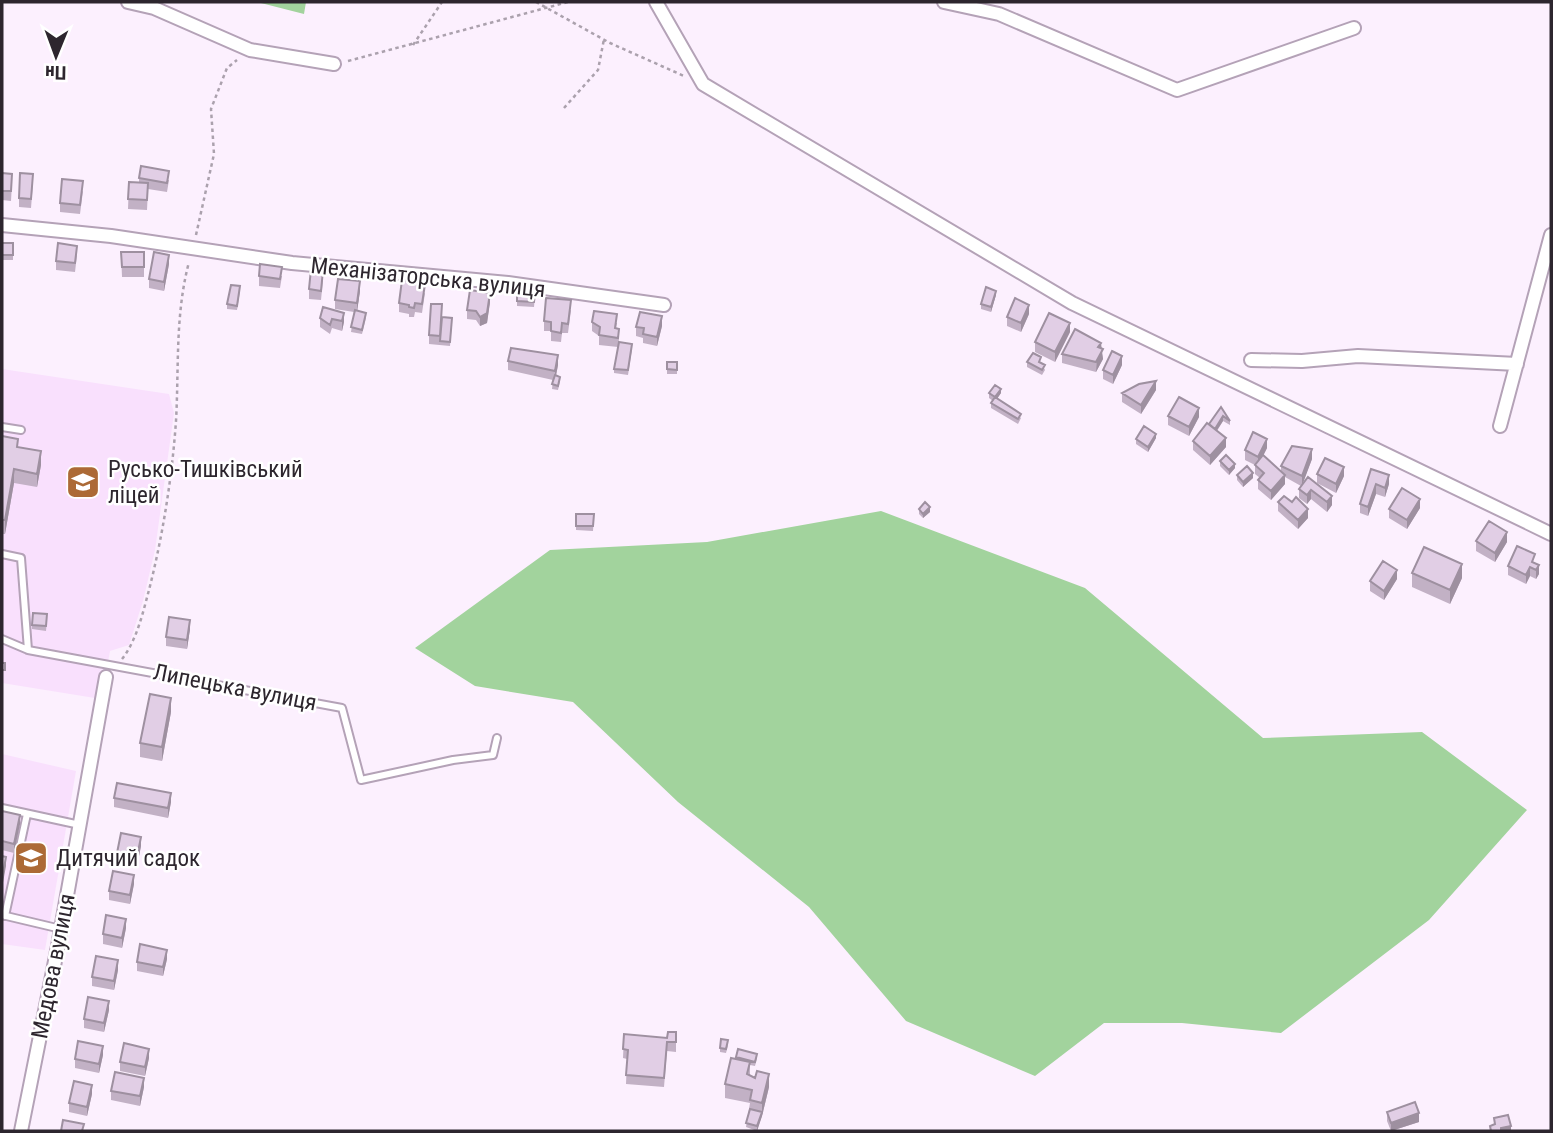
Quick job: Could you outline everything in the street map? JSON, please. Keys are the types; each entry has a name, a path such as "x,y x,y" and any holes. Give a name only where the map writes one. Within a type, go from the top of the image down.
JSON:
{"street":[{"path":"128,2 154,8 250,50 334,64"},
{"path":"656,2 702,84 1072,303 1551,534"},
{"path":"944,2 999,14 1177,90 1354,28"},
{"name":"Механізаторська вулиця","path":"2,226 193,248 292,263 508,283 664,305"},
{"path":"1500,426 1551,235"},
{"path":"1251,360 1301,361 1359,356 1517,364"},
{"name":"Медова вулиця","path":"21,1131 61,929 106,677"}],"lane":[{"path":"2,427 21,430"},
{"path":"2,554 21,558 28,649"},
{"name":"Липецька вулиця","path":"2,639 28,649 342,708 360,780 453,760 493,755 497,738"},
{"path":"2,808 80,825"},
{"path":"27,814 4,916 61,929"}],"path":[{"path":"413,45 442,2"},
{"path":"536,2 604,39 702,84"},
{"path":"334,64 568,2"},
{"path":"564,108 598,70 604,39"},
{"path":"117,664 130,650 160,547 176,422 180,298 214,153 211,108 226,68 250,50"}],"shaded area":[{"name":"Русько-Тишківський ліцей","path":"2,369 169,394 174,413 155,550 129,645 110,651 101,699 2,683"},
{"name":"Дитячий садок","path":"2,754 76,771 45,950 2,944"}],"green space":[{"path":"257,2 306,2 304,14"},
{"path":"881,511 1085,588 1263,738 1422,732 1527,810 1429,920 1281,1033 1182,1023 1104,1023 1035,1076 906,1021 809,907 678,802 573,702 475,686 415,648 550,550 707,542"}],"building":[{"path":"141,166 169,171 167,183 139,178"},
{"path":"2,173 12,174 11,191 2,191"},
{"path":"20,173 33,174 31,199 19,198"},
{"path":"62,179 83,181 80,205 60,203"},
{"path":"129,182 148,183 147,200 128,199"},
{"path":"2,243 13,243 13,255 2,255"},
{"path":"58,243 77,246 75,263 56,261"},
{"path":"121,252 144,252 144,267 122,267"},
{"path":"154,252 169,255 164,282 149,279"},
{"path":"260,264 282,267 280,279 259,276"},
{"path":"311,269 323,270 321,291 309,289"},
{"path":"338,279 360,281 357,303 335,300"},
{"path":"402,280 425,284 422,304 415,303 414,308 399,303"},
{"path":"231,285 240,286 237,306 227,304"},
{"path":"986,287 996,291 991,307 981,304"},
{"path":"470,290 490,293 487,313 480,317 476,311 467,310"},
{"path":"517,292 535,294 534,302 517,301"},
{"path":"546,298 571,300 568,324 562,323 561,333 551,331 551,322 544,321"},
{"path":"1015,298 1029,305 1021,323 1007,317"},
{"path":"431,304 442,304 440,336 429,335"},
{"path":"323,307 344,313 342,321 332,319 330,325 320,318"},
{"path":"355,310 366,313 362,330 351,327"},
{"path":"594,311 617,314 615,328 619,329 618,338 599,335 600,327 592,322"},
{"path":"640,312 662,316 657,337 643,334 644,328 636,327"},
{"path":"1049,313 1070,323 1055,352 1035,342"},
{"path":"442,317 452,318 450,342 440,341"},
{"path":"1075,329 1101,343 1098,347 1103,349 1096,362 1062,354"},
{"path":"619,342 632,344 628,370 614,369"},
{"path":"511,348 558,355 555,371 508,361"},
{"path":"1112,351 1122,356 1113,375 1103,370"},
{"path":"1033,353 1041,357 1039,362 1045,365 1042,370 1027,362"},
{"path":"667,362 677,362 677,370 667,369"},
{"path":"555,375 560,377 558,386 552,384"},
{"path":"1156,381 1141,405 1122,393 1139,384"},
{"path":"995,385 1001,389 995,397 989,393"},
{"path":"995,397 1021,414 1018,419 991,403"},
{"path":"1179,397 1199,408 1189,427 1168,416"},
{"path":"1221,407 1230,421 1223,416 1215,429 1209,424"},
{"path":"1207,423 1226,438 1210,456 1193,441"},
{"path":"1144,426 1156,434 1148,447 1136,439"},
{"path":"1253,432 1267,439 1258,457 1245,450"},
{"path":"2,436 18,439 17,447 41,451 37,474 14,469 5,520 2,520"},
{"path":"1292,446 1312,449 1302,476 1281,466"},
{"path":"1226,455 1235,464 1229,470 1220,461"},
{"path":"1263,455 1285,475 1271,491 1258,480 1264,473 1255,465"},
{"path":"1325,458 1344,467 1336,484 1317,474"},
{"path":"1247,466 1253,473 1243,482 1237,475"},
{"path":"1371,469 1389,475 1385,488 1376,484 1368,507 1360,504"},
{"path":"1308,477 1332,496 1327,502 1311,490 1307,495 1299,489"},
{"path":"1402,488 1420,499 1407,520 1389,509"},
{"path":"1284,496 1292,502 1296,497 1308,509 1298,520 1278,502"},
{"path":"925,502 930,507 923,514 919,509"},
{"path":"576,514 594,514 593,526 576,526"},
{"path":"1489,521 1507,532 1495,553 1476,541"},
{"path":"1517,546 1535,554 1532,562 1539,565 1536,570 1530,567 1526,575 1508,566"},
{"path":"1424,547 1462,564 1450,590 1412,573"},
{"path":"1383,561 1397,570 1384,591 1370,581"},
{"path":"33,613 47,614 46,626 32,625"},
{"path":"169,617 190,620 187,640 166,637"},
{"path":"150,694 171,698 162,747 140,743"},
{"path":"117,783 171,793 168,808 114,798"},
{"path":"2,811 20,815 14,844 2,841"},
{"path":"121,833 141,837 137,857 117,853"},
{"path":"2,856 6,857 2,879"},
{"path":"113,871 134,875 130,895 109,891"},
{"path":"106,915 126,919 122,938 103,934"},
{"path":"140,944 167,950 163,967 137,962"},
{"path":"96,956 118,960 114,981 92,977"},
{"path":"88,997 109,1001 104,1023 84,1019"},
{"path":"668,1032 676,1032 676,1042 667,1042 664,1078 626,1075 628,1050 623,1049 624,1034 667,1038"},
{"path":"721,1039 728,1040 726,1049 720,1048"},
{"path":"78,1041 103,1046 99,1064 75,1059"},
{"path":"124,1043 149,1049 145,1067 120,1062"},
{"path":"738,1049 757,1054 755,1062 736,1057"},
{"path":"731,1058 750,1062 747,1074 755,1078 757,1071 769,1074 762,1103 750,1100 752,1090 725,1084"},
{"path":"115,1072 144,1078 140,1096 111,1091"},
{"path":"74,1081 92,1085 87,1107 69,1103"},
{"path":"1415,1102 1419,1113 1391,1123 1387,1112"},
{"path":"750,1109 762,1112 757,1126 746,1123"},
{"path":"1508,1115 1511,1126 1501,1128 1501,1131 1491,1131 1490,1126 1495,1124 1494,1118"},
{"path":"63,1120 84,1124 82,1131 61,1131"}],"place":[{"name":"Русько-Тишківський ліцей","path":"83,482"},
{"name":"Дитячий садок","path":"31,858"}]}
